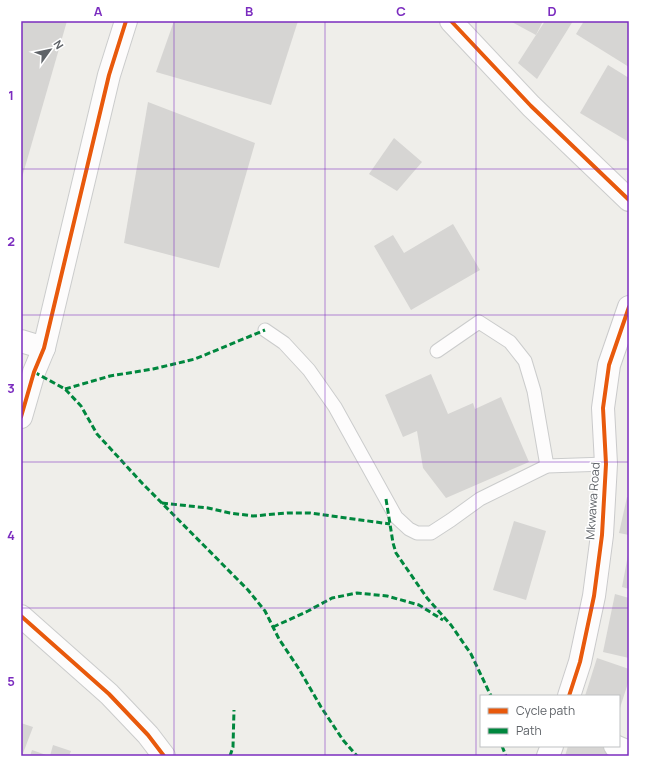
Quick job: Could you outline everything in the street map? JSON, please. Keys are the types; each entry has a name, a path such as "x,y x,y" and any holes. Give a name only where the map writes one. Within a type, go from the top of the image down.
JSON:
{"street":[{"path":"21,417 34,372 44,348 109,75 126,21"},
{"path":"451,21 531,106 629,200"},
{"name":"Mkwawa Road","path":"569,695 580,662 594,596 602,536 606,464 603,408 609,365 629,307"},
{"path":"21,341 44,348"},
{"path":"21,616 109,694 148,735 164,756"},
{"path":"616,747 629,752"}],"lane":[{"path":"437,350 479,322 510,342 525,361 534,391 547,466"},
{"path":"265,330 284,343 313,376 335,406 396,517 417,534 431,533 480,499 547,466 606,464"}],"building":[{"path":"21,21 67,21 21,181"},
{"path":"174,21 298,21 271,105 156,72"},
{"path":"510,21 543,21 536,35"},
{"path":"545,21 573,21 537,79 518,63"},
{"path":"584,21 629,21 629,67 576,34"},
{"path":"608,65 629,78 629,142 580,113"},
{"path":"148,102 255,143 219,268 124,243"},
{"path":"394,138 422,162 397,191 369,174"},
{"path":"453,224 480,270 411,310 374,246 393,235 404,253"},
{"path":"431,374 448,414 473,403 475,409 501,397 529,462 446,498 423,468 417,431 403,437 385,395"},
{"path":"627,497 629,498 629,535 619,533"},
{"path":"514,521 546,531 526,600 493,590"},
{"path":"629,555 629,589 622,587"},
{"path":"615,594 629,598 629,658 603,652"},
{"path":"597,658 629,669 629,680 620,708 620,695 585,695"},
{"path":"21,723 33,727 22,756 21,756"},
{"path":"53,745 71,751 69,756 50,756"},
{"path":"568,747 620,747 629,756 565,756"},
{"path":"32,750 49,756 30,756"}],"marked path":[{"path":"65,389 110,376 153,369 195,359 265,330"},
{"path":"34,372 65,389 81,406 97,434 142,483 248,590 265,611 279,639 299,669 321,707 343,740 357,756"},
{"path":"386,499 396,553 427,598 451,625 471,654 491,695"},
{"path":"162,503 208,508 253,516 287,513 310,513 390,524"},
{"path":"273,627 332,598 357,593 387,596 419,605 443,620"},
{"path":"230,756 233,747 234,710"},
{"path":"502,747 506,756"}],"cycle path":[{"path":"21,417 34,372 44,348 109,75 126,21"},
{"path":"451,21 531,106 629,200"},
{"path":"569,695 580,662 594,596 602,535 606,464 603,408 609,365 629,307"},
{"path":"21,616 109,694 148,735 164,756"}]}
